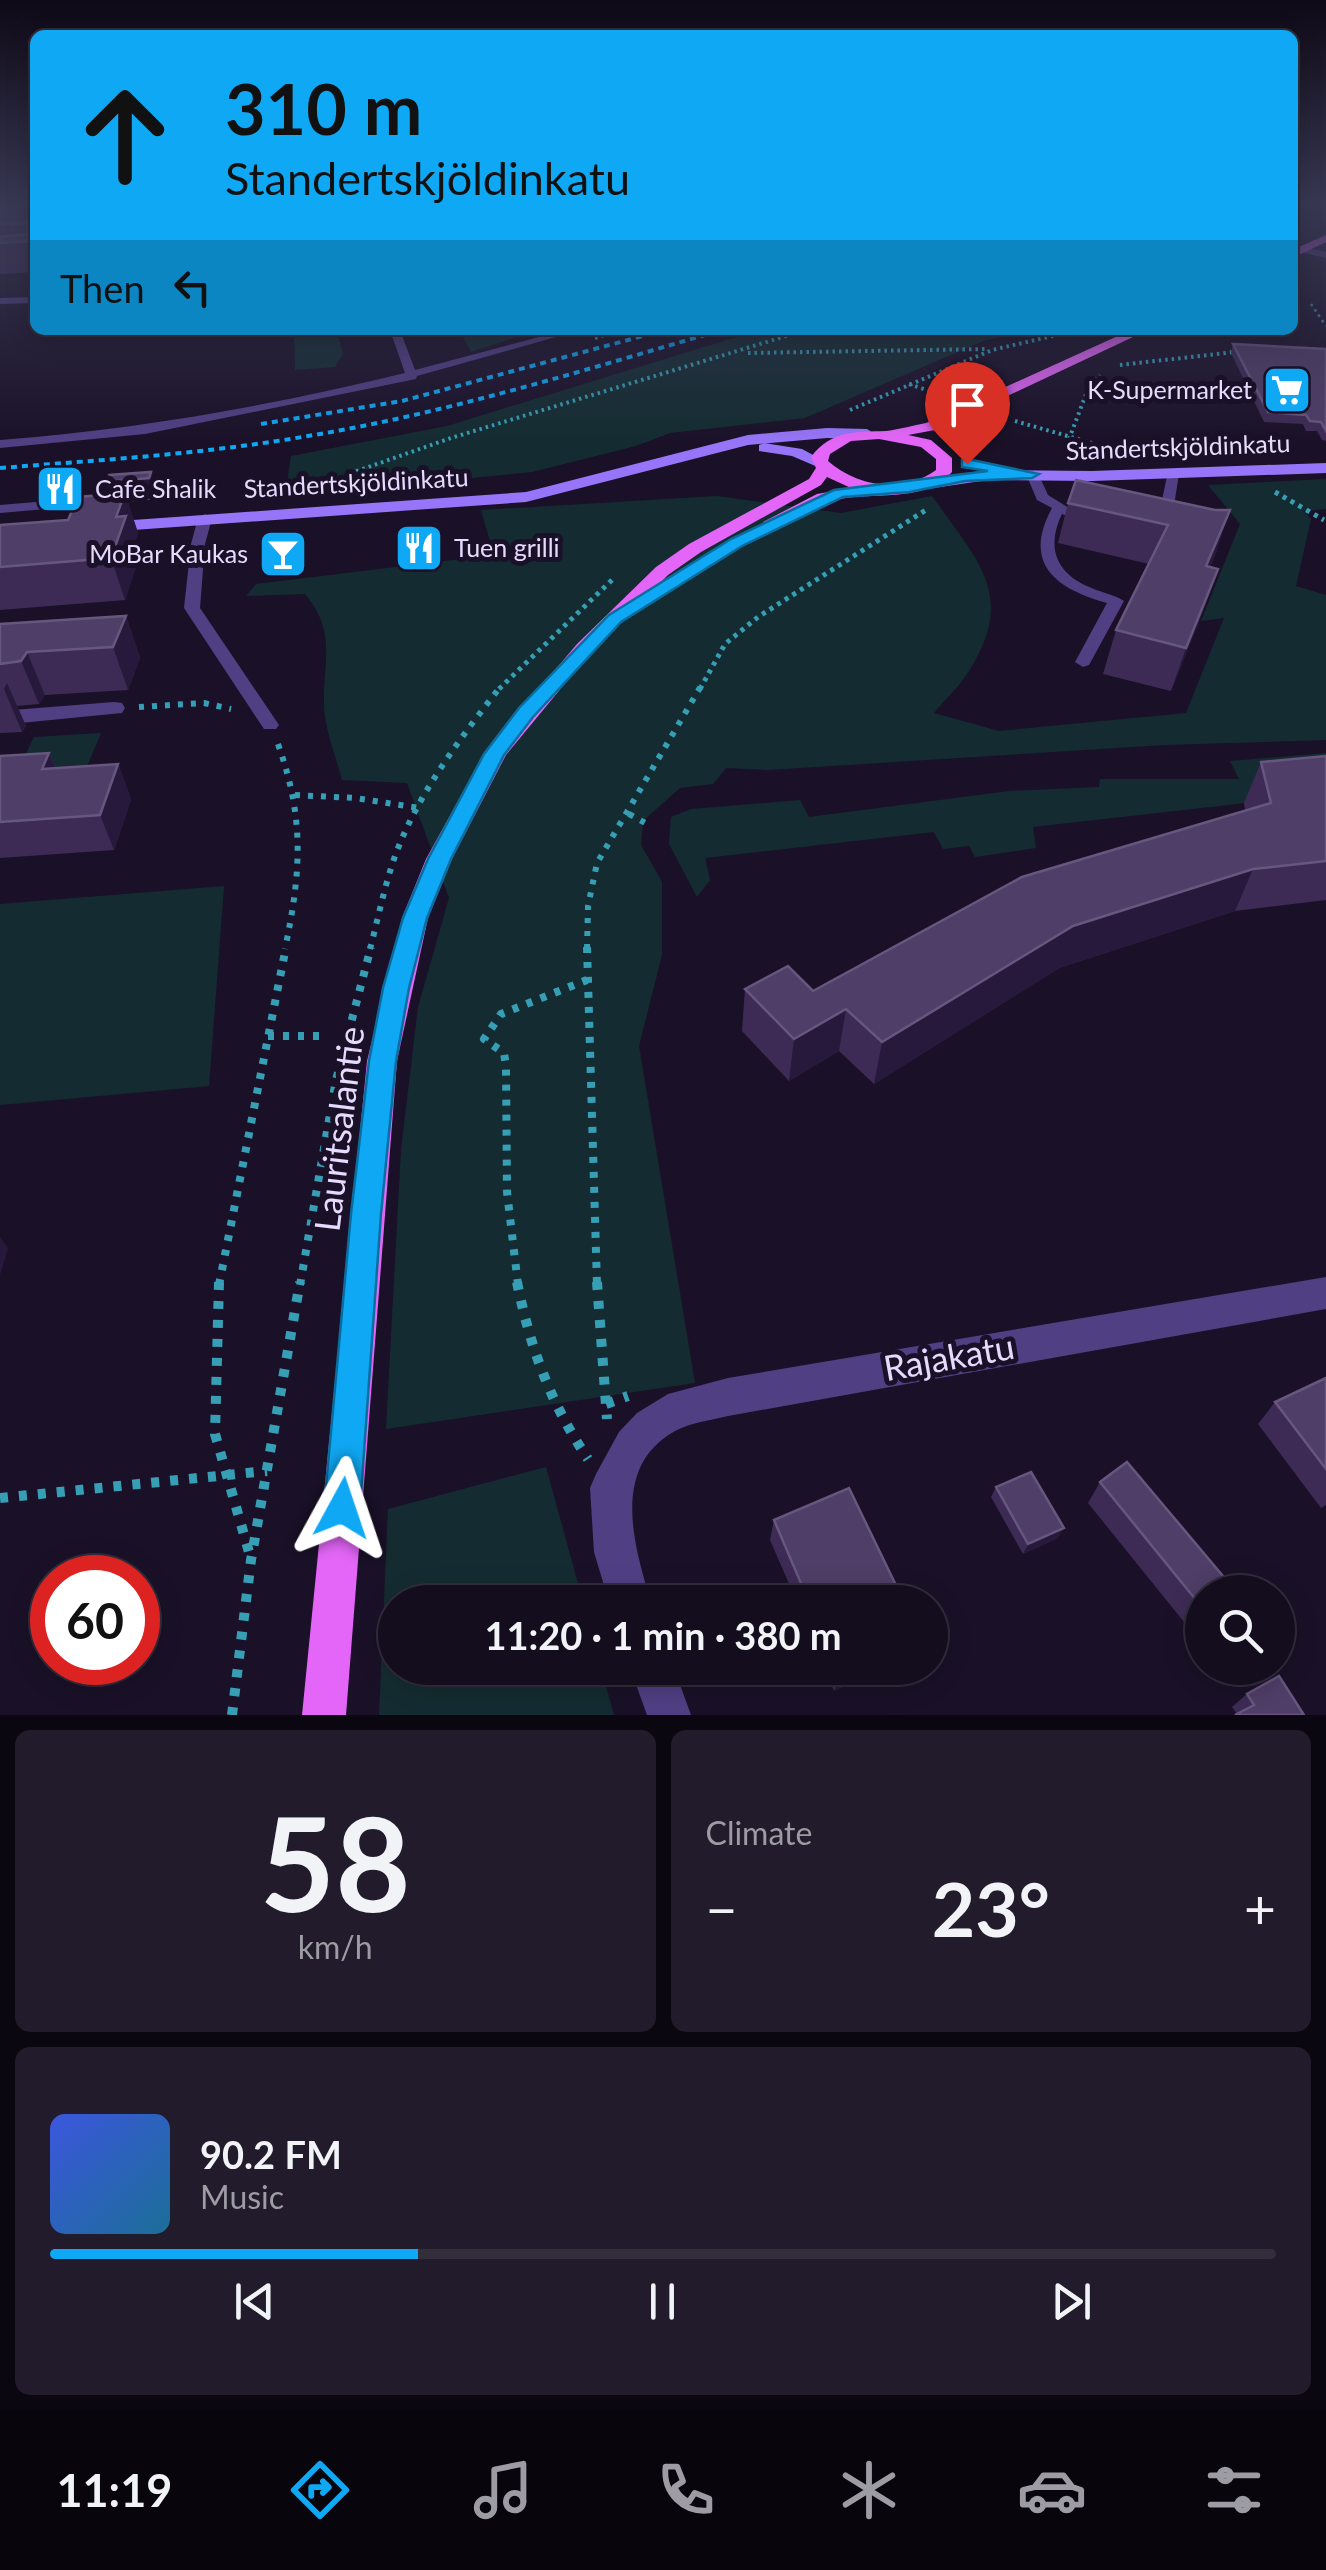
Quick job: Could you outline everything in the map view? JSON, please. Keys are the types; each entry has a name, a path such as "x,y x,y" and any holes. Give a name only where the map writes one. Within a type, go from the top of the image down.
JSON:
{"main road":[{"path":"927,484 944,472 943,443 962,427 1132,335"},
{"path":"873,434 930,427 1094,354"},
{"path":"873,434 926,443 941,453"},
{"name":"Lauritsalantie","path":"324,1715 382,1061 415,918 433,874 494,754 526,712 662,571 695,548 815,482 822,466 822,450 829,444 873,434"},
{"path":"822,466 844,480 881,488"},
{"name":"Lauritsalantie","path":"615,618 704,562 824,498 927,484"}],"street":[{"name":"Standertskjöldinkatu","path":"93,528 526,497 769,438 873,434"},
{"name":"Standertskjöldinkatu","path":"710,451 783,450 822,466"},
{"name":"Standertskjöldinkatu","path":"941,453 961,462 1032,474"},
{"name":"Standertskjöldinkatu","path":"927,484 965,476 1326,468"},
{"path":"0,718 114,708"},
{"name":"Rajakatu","path":"610,1488 633,1446 650,1426 668,1413 690,1405 1326,1293"},
{"path":"610,1488 616,1552 625,1585"},
{"path":"658,1685 669,1715"}],"lane":[{"path":"0,301 30,300"},
{"path":"398,335 412,377"},
{"path":"0,444 140,431 412,377 557,335"},
{"path":"1032,474 1042,497 1085,518"},
{"path":"1142,530 1168,536 1173,474"},
{"path":"0,510 202,492"},
{"path":"1058,508 1046,528 1042,550 1050,566 1085,592 1116,600 1083,662"},
{"path":"205,518 198,544 192,608 270,725"}],"path":[{"path":"1310,304 1326,326"},
{"path":"328,490 357,471 451,438 790,335"},
{"path":"848,411 992,350 1057,335"},
{"path":"734,353 992,350"},
{"path":"1069,438 1080,416 1086,387 1112,366 1209,358 1222,352 1250,353"},
{"path":"908,384 945,396"},
{"path":"1268,486 1297,508 1324,520"},
{"path":"610,1488 598,1317 586,980 588,906 597,863 725,644 758,617 940,504"},
{"path":"114,708 204,703 270,725 295,795 303,837 300,884 219,1270 215,1434 251,1560"},
{"path":"295,795 355,798 419,808"},
{"path":"629,814 649,825"},
{"path":"586,980 500,1014 484,1039 504,1053 511,1086 504,1124 507,1229 530,1340 570,1436 610,1488"},
{"path":"268,1036 326,1036"},
{"path":"0,1498 267,1472"}],"green space":[{"path":"294,335 338,335 343,354 335,367 295,370"},
{"path":"462,335 522,335 471,352"},
{"path":"743,335 1009,335 983,341 805,418 670,433 636,446 532,472 285,497 291,456 447,426"},
{"path":"1326,479 1326,509 1303,511 1311,519 1296,586 1326,595 1326,740 1164,745 768,770 726,768 713,784 680,788 643,821 641,845 662,882 662,955 639,1046 695,1383 386,1429 401,1150 418,1007 449,898 407,783 342,780 326,723 325,634 315,608 305,594 246,596 256,584 494,555 481,510 717,496 841,513 932,496 977,562 991,602 981,649 965,677 934,713 999,731 1186,713 1224,618 1201,621 1240,524 1208,485"},
{"path":"101,733 80,783 10,787 34,737"},
{"path":"1326,753 1326,794 1033,827 1036,848 975,857 969,846 943,849 934,832 705,858 710,880 697,897 669,844 671,817 691,809 800,800 809,817 1009,791 1099,787 1100,779 1239,779 1230,761"},
{"path":"224,886 209,1086 0,1105 0,904"},
{"path":"546,1467 578,1585 385,1585 388,1509"},
{"path":"380,1685 606,1685 614,1715 379,1715"}],"building":[{"name":"K-Supermarket","path":"1233,344 1326,349 1326,431 1321,422 1310,421 1306,415 1268,412"},
{"path":"151,472 149,478 106,482 109,475"},
{"path":"1076,480 1230,510 1206,566 1218,569 1186,648 1116,630 1168,525 1068,503"},
{"path":"125,493 116,517 126,516 111,558 0,567 0,525 68,520 78,497"},
{"path":"126,616 113,647 27,652 21,661 0,664 0,624"},
{"path":"49,753 42,769 118,764 100,815 0,822 0,756"},
{"path":"1326,756 1326,861 1253,869 1073,926 882,1042 846,1009 794,1039 745,989 788,966 813,991 1022,877 1271,803 1261,762"},
{"path":"1326,1378 1326,1469 1275,1402"},
{"path":"1127,1462 1222,1575 1185,1575 1185,1587 1100,1482"},
{"path":"1031,1472 1064,1528 1028,1544 996,1487"},
{"path":"849,1488 896,1585 802,1585 774,1520"},
{"path":"1263,1685 1285,1685 1304,1715 1235,1715 1254,1705 1247,1694"}],"railway":[{"path":"261,424 402,401 646,335"},
{"path":"0,468 227,448 355,427 514,390 705,335"}],"place":[{"name":"K-Supermarket","path":"1287,390"},
{"name":"Cafe Shalik","path":"60,489"},
{"name":"Tuen grilli","path":"419,548"},
{"name":"MoBar Kaukas","path":"283,554"}],"route":[{"path":"342,1508 366,1214 382,1061 396,988 415,918 439,859 494,754 526,712 615,618 737,543 840,493 909,488 965,476 1032,474 967,464"}]}
